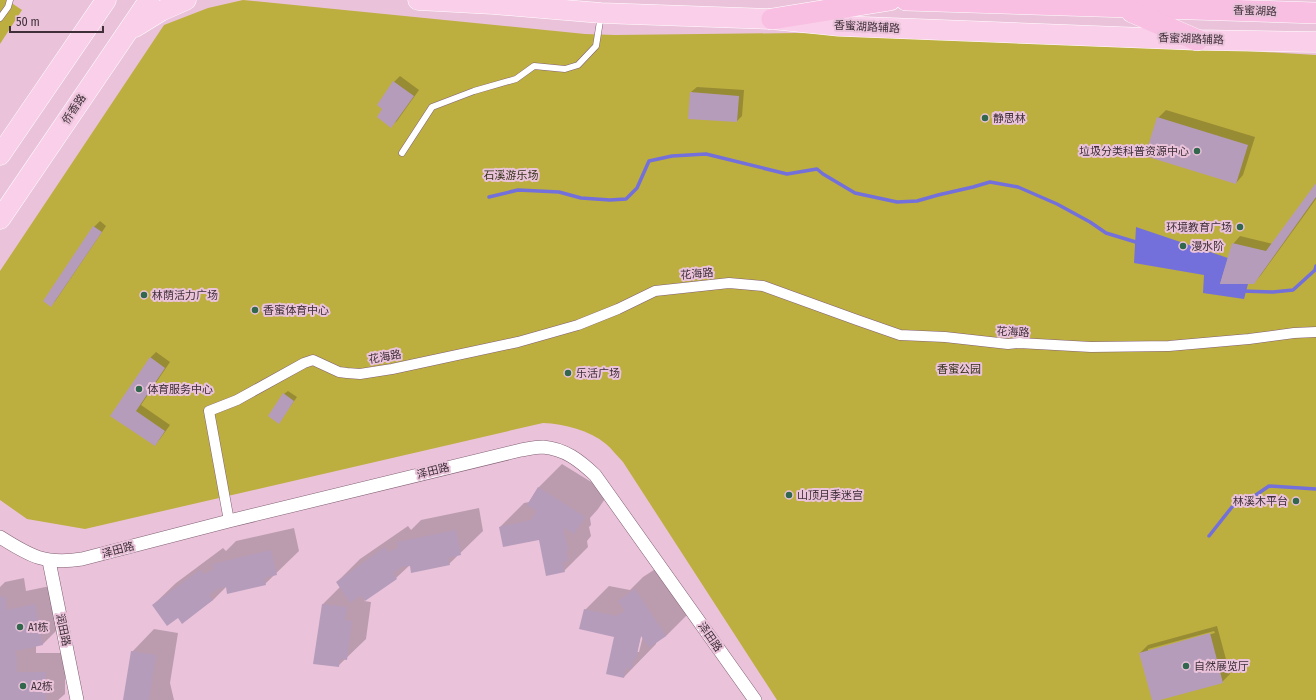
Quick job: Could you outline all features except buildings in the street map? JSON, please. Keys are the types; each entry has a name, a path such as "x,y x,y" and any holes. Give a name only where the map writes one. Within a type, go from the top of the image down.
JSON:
{"highway":[{"path":"772,19 890,0"},
{"name":"香蜜湖路","path":"906,0 1316,13"},
{"path":"1120,7 1197,40"}],"main road":[{"path":"72,50 88,10 90,0"},
{"path":"0,156 106,0"},
{"name":"侨香路","path":"0,218 149,0"},
{"path":"123,38 147,19 186,0"},
{"name":"香蜜湖路辅路","path":"418,0 493,4 601,13 772,19 863,28 1197,40 1316,42"}],"street":[{"name":"花海路","path":"229,521 209,411 237,400 304,363 313,360 339,372 347,373 360,374 392,369 518,342 578,325 618,309 655,291 729,283 763,286 900,335 945,337 1008,344 1092,347 1169,346 1249,339 1294,332 1316,332"},
{"name":"泽田路","path":"0,537 31,556 49,561 82,559 229,521 521,450 542,447 564,452 581,462 595,475 755,700"},
{"name":"润田路","path":"49,561 77,700"}],"lane":[{"path":"0,18 10,0"},
{"path":"402,153 432,107 474,91 516,79 534,66 565,69 578,65 596,46 601,13"}],"green space":[{"path":"0,0 7,0 22,10 0,44"},
{"name":"香蜜公园","path":"243,0 585,34 840,34 1197,48 1316,55 1316,700 777,700 623,462 599,439 584,431 560,425 543,423 85,529 27,519 0,500 0,271 164,25 208,8"}],"shaded area":[{"path":"1136,227 1228,258 1220,284 1248,284 1244,299 1203,293 1204,275 1134,263"}],"waterway":[{"path":"489,197 518,190 559,192 581,198 610,200 626,199 637,188 649,161 672,156 706,154 787,174 817,169 855,193 897,202 917,201 990,182 1018,187 1057,204 1090,222 1106,233 1139,243"},
{"path":"1242,291 1273,292 1293,290 1315,270 1316,266"},
{"path":"1209,536 1232,507 1253,497 1269,486 1316,489"}],"place":[{"name":"静思林","path":"985,118"},
{"name":"垃圾分类科普资源中心","path":"1197,151"},
{"name":"环境教育广场","path":"1240,227"},
{"name":"漫水阶","path":"1183,246"},
{"name":"林荫活力广场","path":"144,295"},
{"name":"香蜜体育中心","path":"255,310"},
{"name":"乐活广场","path":"568,373"},
{"name":"体育服务中心","path":"139,389"},
{"name":"山顶月季迷宫","path":"789,495"},
{"name":"林溪木平台","path":"1296,501"},
{"name":"A1栋","path":"20,627"},
{"name":"自然展览厅","path":"1186,666"},
{"name":"A2栋","path":"23,686"}],"park label":[{"name":"石溪游乐场","path":"511,175"}]}
